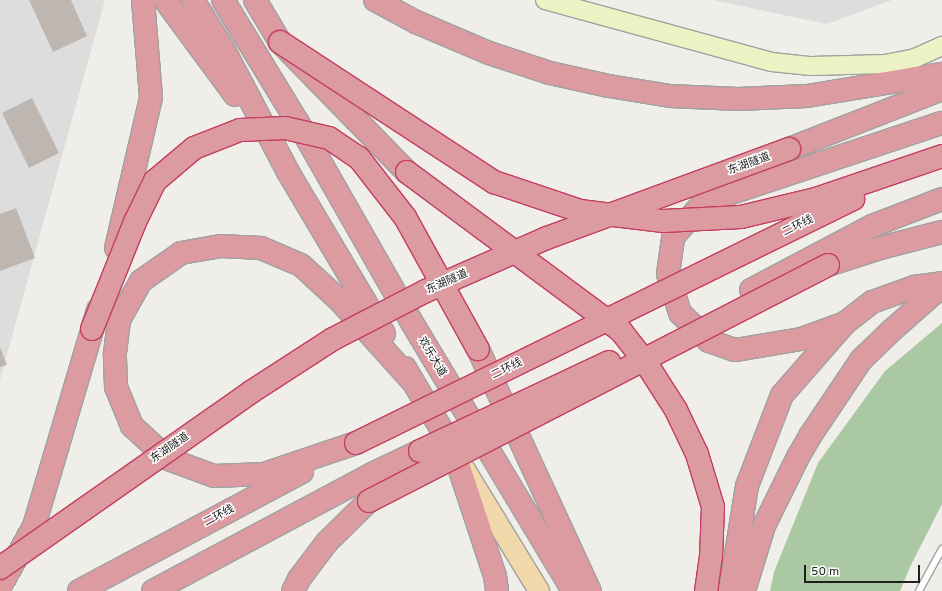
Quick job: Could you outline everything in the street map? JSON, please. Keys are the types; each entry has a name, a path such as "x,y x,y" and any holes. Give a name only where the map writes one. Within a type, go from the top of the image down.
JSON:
{"highway":[{"path":"0,587 34,526 122,228 151,97 143,0"},
{"path":"165,0 208,58 288,172"},
{"path":"193,0 224,50 288,172 453,449 495,576 497,591"},
{"path":"224,0 297,121"},
{"path":"243,0 297,121"},
{"path":"255,0 280,42 407,172 621,331 646,363 676,410 697,454 713,507 711,556 706,591"},
{"path":"375,0 416,22 489,53 550,73 609,86 670,96 738,99 807,96 942,74"},
{"path":"280,42 494,182 580,211 663,221 741,217 816,199 942,156"},
{"name":"东湖隧道","path":"0,568 264,384 333,339 426,291 547,238 789,150 942,89"},
{"name":"欢乐大道","path":"297,121 411,322 573,591"},
{"path":"845,323 801,339 735,350 709,341 680,313 668,274 673,237 704,202 942,123"},
{"path":"92,329 135,222 154,181 194,148 240,130 285,128 329,138 360,158 405,217 478,349 590,591"},
{"name":"二环线","path":"79,591 356,443 837,206 942,160"},
{"path":"153,591 372,474 615,359 751,290 872,226 942,199"},
{"path":"751,290 880,248 942,232"},
{"path":"356,443 264,474 214,476 168,459 132,426 116,387 115,353 119,320 141,281 181,253 221,246 261,248 301,265 340,301 412,381"},
{"path":"369,501 828,265"},
{"path":"730,591 747,486 782,395 845,323 872,302 914,287 942,283"},
{"path":"744,591 764,526 798,457 861,360 890,331 942,286"},
{"path":"293,591 326,542 420,451"}],"main road":[{"path":"545,0 772,62 803,66 885,64 915,58 942,46"},
{"path":"453,449 538,591"}],"lane":[{"path":"919,591 942,549"}],"shaded area":[{"path":"0,0 105,0 0,380"},
{"path":"712,0 892,0 827,24"}],"green space":[{"path":"942,323 942,504 911,565 900,591 770,591 774,572 818,463 885,371"}],"building":[{"path":"29,0 71,0 87,36 53,52"},
{"path":"32,98 59,153 29,168 2,113"},
{"path":"16,208 35,258 0,271 0,214"},
{"path":"0,347 7,365 0,367"}]}
